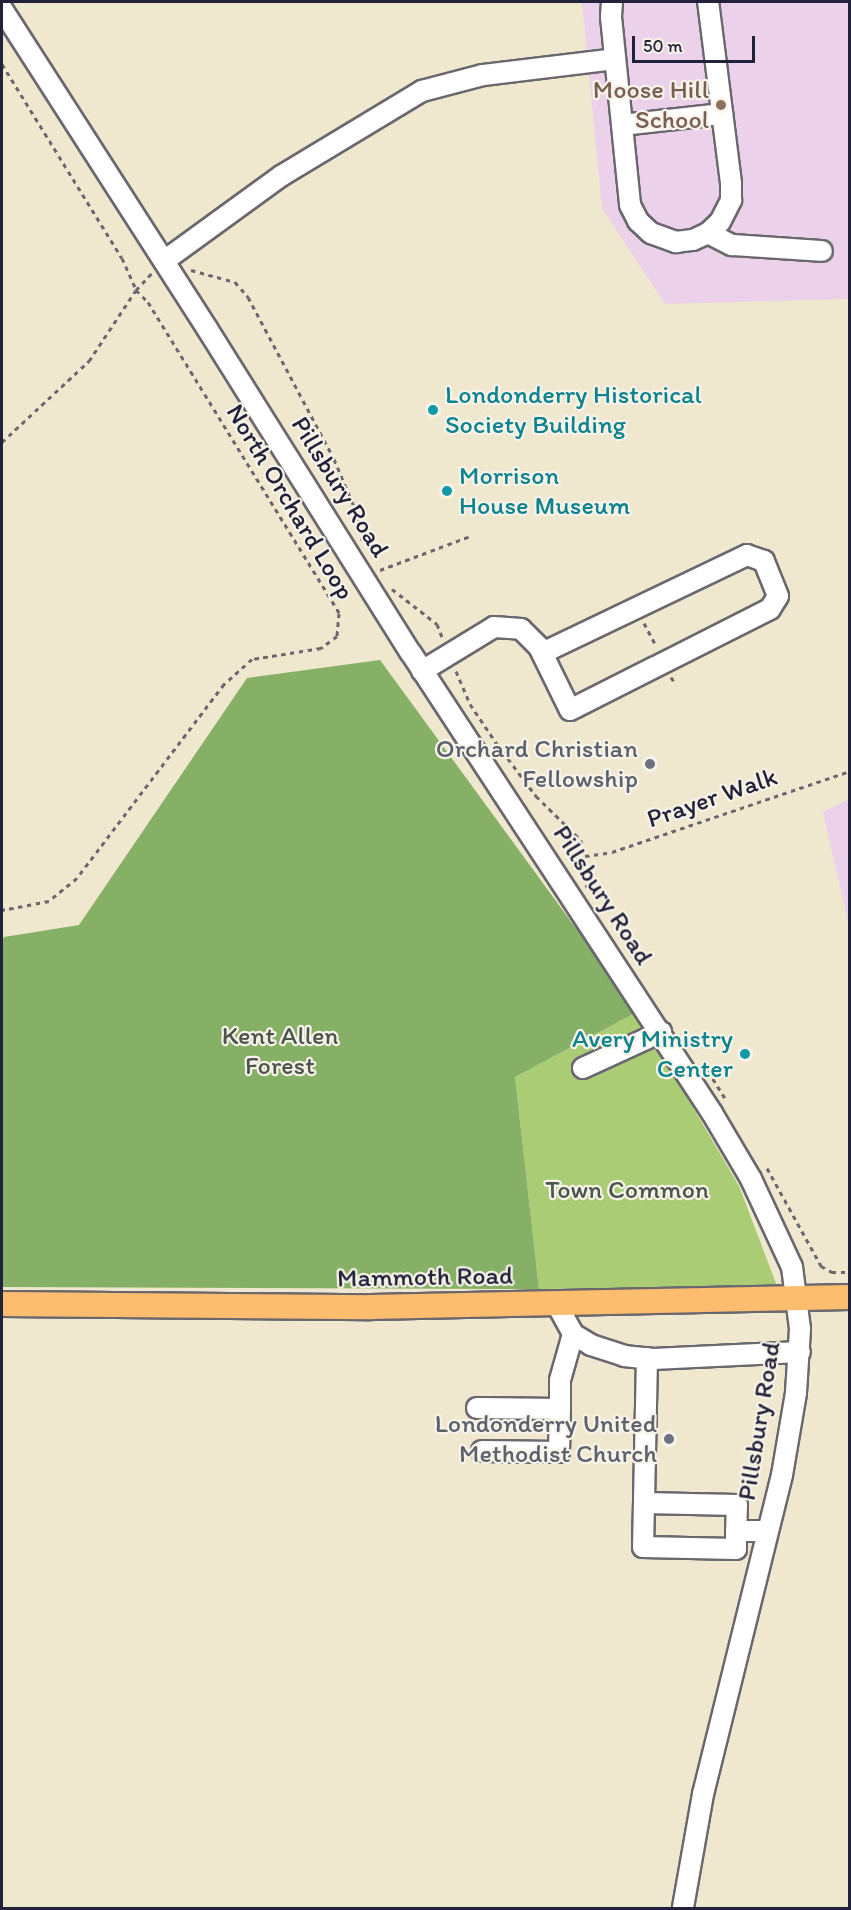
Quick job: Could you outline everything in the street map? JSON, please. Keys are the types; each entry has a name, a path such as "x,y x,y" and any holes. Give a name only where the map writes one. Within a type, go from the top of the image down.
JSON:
{"main road":[{"name":"Mammoth Road","path":"2,1304 371,1307 849,1297"}],"street":[{"path":"612,2 628,196 638,221 651,233 667,240 685,242 708,233 725,215 732,192 708,2"},
{"name":"Pillsbury Road","path":"2,9 164,261 375,573 423,671 661,1032 761,1198 792,1267 797,1299 800,1352 796,1393 782,1475 703,1794 683,1908"},
{"path":"164,261 281,176 422,91 483,75 615,59"},
{"path":"622,125 722,114"},
{"path":"708,233 732,245 822,251"},
{"path":"423,671 494,627 521,629 542,653 570,710 770,609 778,596 764,561 747,555 542,653"},
{"path":"583,1068 661,1032"},
{"path":"556,1303 573,1334 591,1345 624,1356 647,1358 800,1352"},
{"path":"482,1451 559,1452 560,1380 573,1334"},
{"path":"644,1503 737,1505 736,1549 643,1547 647,1358"},
{"path":"477,1408 560,1409"},
{"path":"736,1530 767,1531"}],"path":[{"name":"North Orchard Loop","path":"2,64 122,258 136,290 148,302 339,614 337,636 321,648 252,659 224,684 77,878 48,902 2,910"},
{"path":"2,442 89,361 136,290 164,261 235,282 248,297 334,459 356,511 363,544"},
{"path":"375,573 472,535"},
{"path":"387,586 437,624 470,704 536,796 581,840 585,856 587,888 592,898"},
{"path":"636,608 660,655"},
{"name":"Prayer Walk","path":"585,856 612,852 849,771"},
{"path":"706,1069 725,1098"},
{"path":"762,1159 821,1266 832,1272 849,1272"}],"shaded area":[{"name":"Moose Hill School","path":"582,2 849,2 849,299 665,304 602,208"},
{"path":"849,799 849,927 823,812"}],"green space":[{"name":"Kent Allen Forest","path":"380,660 637,1012 515,1077 539,1289 2,1287 2,943 4,937 79,925 247,678"},
{"name":"Town Common","path":"637,1012 739,1186 777,1286 539,1289 515,1077"}],"place":[{"name":"Moose Hill School","path":"721,105"},
{"name":"Londonderry Historical Society Building","path":"433,410"},
{"name":"Morrison House Museum","path":"447,491"},
{"name":"Orchard Christian Fellowship","path":"650,764"},
{"name":"Avery Ministry Center","path":"745,1054"},
{"name":"Londonderry United Methodist Church","path":"669,1439"}]}
